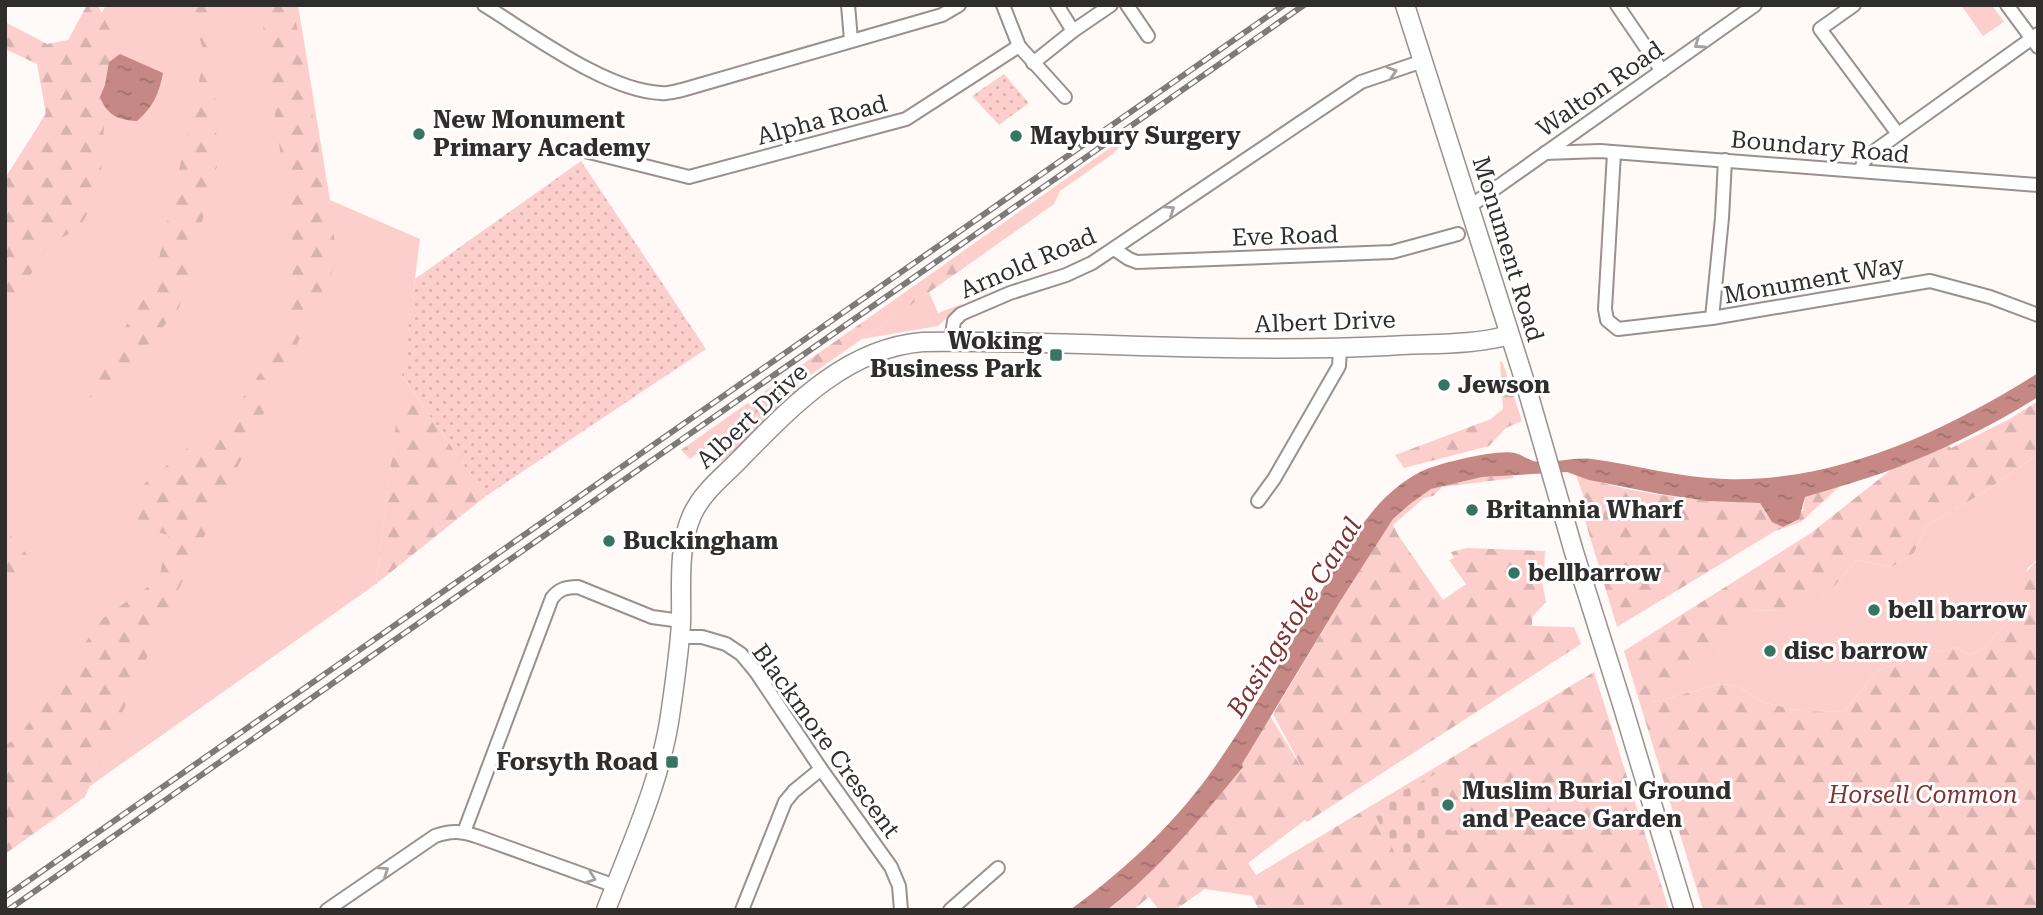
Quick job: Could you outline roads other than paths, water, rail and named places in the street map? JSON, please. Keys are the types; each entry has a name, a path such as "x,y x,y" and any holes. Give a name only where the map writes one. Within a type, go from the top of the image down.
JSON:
{"street":[{"path":"484,5 610,79 636,89 662,93 682,90 942,15 959,5"},
{"path":"848,5 851,40"},
{"path":"1003,5 1019,46 1065,97"},
{"path":"1057,5 1073,31"},
{"path":"1033,63 1111,5"},
{"path":"1127,5 1148,36"},
{"name":"Monument Road","path":"1405,5 1541,436 1684,910"},
{"path":"1617,5 1662,71"},
{"name":"Walton Road","path":"1469,207 1755,5"},
{"path":"1854,5 1820,29 1898,134"},
{"path":"1861,171 1869,155 2036,40 2007,5"},
{"name":"Alpha Road","path":"576,149 689,177 906,119 1019,46"},
{"name":"Arnold Road","path":"951,341 954,321 961,314 1000,296 1066,275 1093,262 1361,82 1423,61"},
{"path":"1580,127 1584,143 1600,151"},
{"name":"Boundary Road","path":"1545,153 1600,151 2038,185"},
{"name":"Monument Way","path":"1614,153 1605,309 1610,324 1623,330 1712,318 1930,281 1990,297 2038,315"},
{"path":"1712,318 1725,160"},
{"name":"Eve Road","path":"1114,249 1137,261 1279,258 1392,252 1458,234"},
{"name":"Albert Drive","path":"606,910 662,758 671,711 680,629 685,533 693,513 713,484 790,408 851,363 891,346 914,342 1178,349 1339,349 1476,341 1509,335"},
{"path":"1258,501 1274,479 1339,366 1339,349"},
{"name":"Blackmore Crescent","path":"464,832 552,598 566,587 578,587 680,629 726,644 741,654 891,867 898,886 901,910"},
{"path":"742,910 785,802 799,786 821,769"},
{"path":"327,910 435,836 449,831 464,832 615,887"},
{"path":"950,910 998,869"}],"water":[{"path":"120,54 163,73 154,100 137,121 114,115 100,97 109,62"},
{"path":"2038,373 2038,397 2021,408 1912,462 1805,497 1799,519 1783,527 1772,522 1760,503 1708,501 1660,494 1589,480 1567,472 1482,477 1431,489 1393,519 1341,600 1242,764 1243,767 1195,824 1145,878 1107,910 1070,910 1154,839 1207,778 1246,720 1355,535 1384,499 1420,472 1468,458 1506,452 1538,462 1592,459 1708,478 1767,478 1808,472 1849,463 1928,433 1966,415"}],"railway":[{"path":"5,897 1284,5"},
{"path":"8,910 1304,5"}],"place":[{"name":"New Monument Primary Academy","path":"419,134"},
{"name":"Maybury Surgery","path":"1016,136"},
{"name":"Woking Business Park","path":"1056,355"},
{"name":"Jewson","path":"1444,385"},
{"name":"Britannia Wharf","path":"1472,510"},
{"name":"Buckingham","path":"609,541"},
{"name":"bellbarrow","path":"1514,573"},
{"name":"bell barrow","path":"1874,610"},
{"name":"disc barrow","path":"1770,651"},
{"name":"Forsyth Road","path":"672,762"},
{"name":"Muslim Burial Ground and Peace Garden","path":"1448,805"}],"water label":[{"name":"Basingstoke Canal","path":"1294,617"}],"park label":[{"name":"Horsell Common","path":"1923,795"}]}
